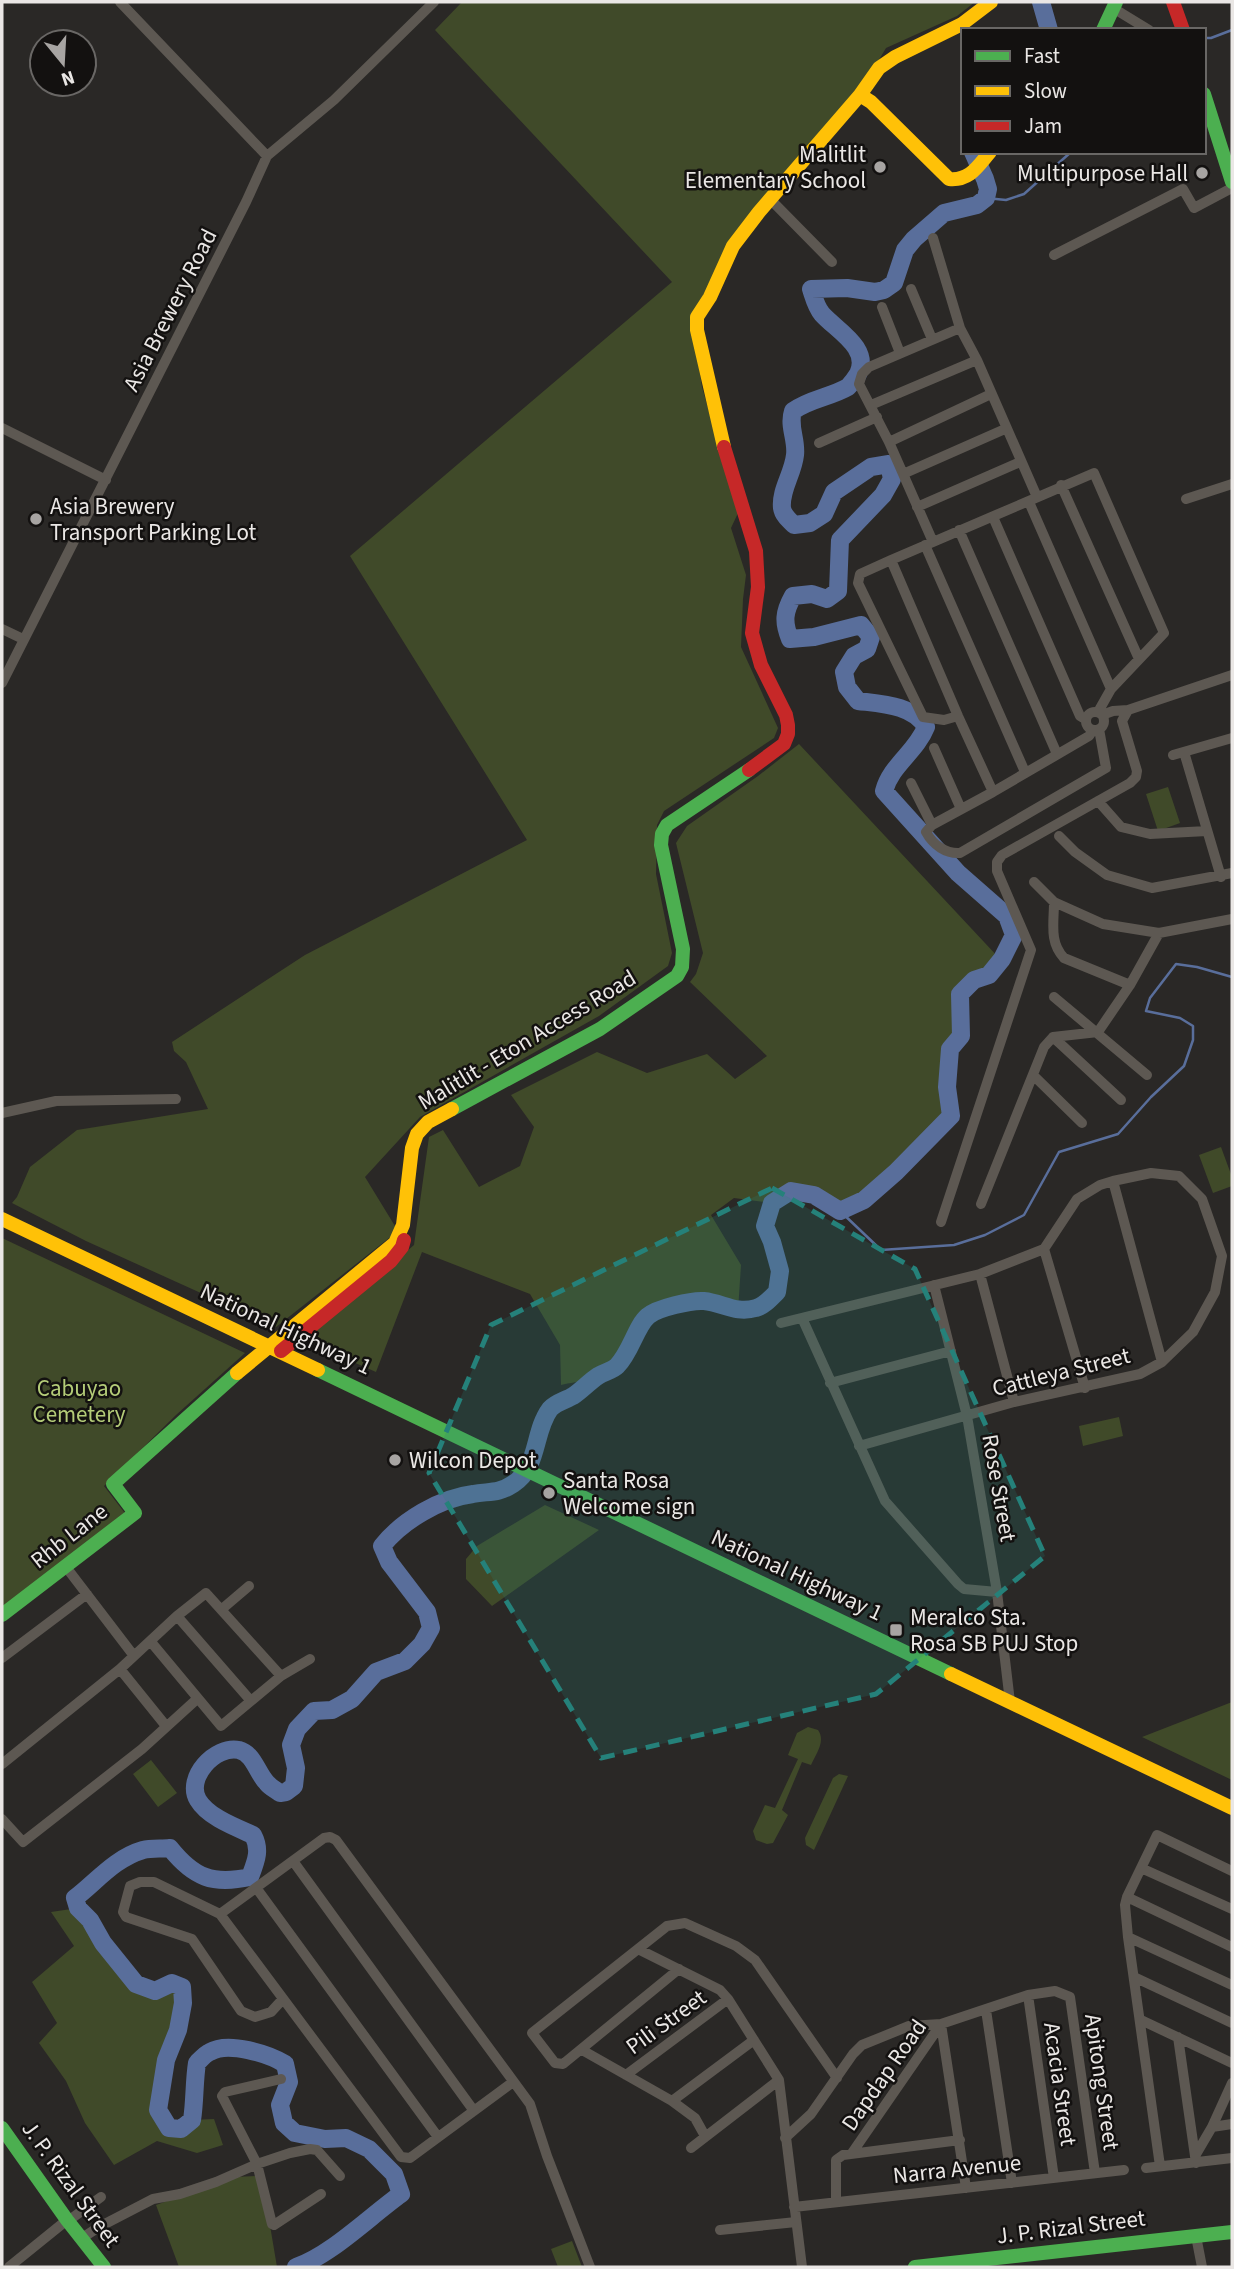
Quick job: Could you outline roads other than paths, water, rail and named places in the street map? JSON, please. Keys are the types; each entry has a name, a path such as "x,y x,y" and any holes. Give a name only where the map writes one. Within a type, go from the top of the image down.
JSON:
{"main road":[{"name":"Malitlit - Eton Access Road","path":"275,1348 333,1301 395,1243 403,1225 412,1148 417,1134 428,1122 600,1029 677,976 682,967 683,949 661,845 662,834 667,825 784,744 788,734 786,715 755,647 752,633 758,587 756,551 719,431 697,330 697,317 710,297 733,246 860,95 870,79 887,62 962,24 991,2"},
{"path":"1173,2 1183,28"},
{"path":"1104,28 1114,5"},
{"path":"860,95 949,178 968,178 981,162"},
{"path":"1208,116 1232,182"},
{"name":"National Highway 1","path":"2,1220 275,1348 1232,1808"},
{"name":"Rhb Lane","path":"2,1615 135,1513 113,1484 181,1421 275,1348"},
{"name":"J. P. Rizal Street","path":"2,2128 104,2267"},
{"name":"J. P. Rizal Street","path":"915,2267 1232,2232"}],"street":[{"path":"120,2 267,156"},
{"name":"Asia Brewery Road","path":"2,683 267,156 334,100 434,2"},
{"path":"1114,5 1146,28"},
{"path":"1054,255 1183,189 1194,208 1232,188"},
{"path":"770,199 832,262"},
{"path":"933,238 960,328 977,360 1111,689"},
{"path":"911,289 932,339"},
{"path":"882,307 900,352"},
{"path":"960,328 869,367 862,374 859,384 872,405 903,474 929,544 1025,772"},
{"path":"872,405 977,360"},
{"path":"889,442 991,394"},
{"path":"819,443 877,417"},
{"path":"2,428 106,480"},
{"path":"903,474 1005,429"},
{"path":"917,507 1020,463"},
{"path":"958,716 944,720 923,717 858,583 860,574 1094,473 1164,633 1111,689 1099,722 1089,736 932,825 926,832 929,838 947,853 960,853 1106,768 1099,722"},
{"path":"1186,499 1232,484"},
{"path":"1061,485 1139,659"},
{"path":"993,517 1080,716 1085,719 1087,726 1099,722 1113,711 1128,710 1232,675"},
{"path":"959,530 1057,754"},
{"path":"891,560 993,792"},
{"path":"2,629 23,639"},
{"path":"1099,722 1114,724 1122,721 1128,710"},
{"path":"941,1222 1031,950 997,871 997,862 1002,855 1130,783 1136,777 1137,771 1122,721"},
{"path":"1221,877 1178,754 1230,738 1232,750"},
{"path":"934,748 961,809"},
{"path":"911,783 932,825"},
{"path":"1098,801 1121,827 1150,834 1207,831"},
{"path":"1059,836 1075,852 1107,875 1152,888 1232,873"},
{"path":"1034,882 1054,902 1103,924 1159,933 1232,919"},
{"path":"1054,902 1054,944 1064,958 1130,985"},
{"path":"981,1204 1044,1047 1053,1037 1098,1032 1130,985 1159,933"},
{"path":"1054,997 1147,1074"},
{"path":"1053,1037 1121,1100"},
{"path":"1033,1075 1082,1123"},
{"path":"2,1112 56,1101 176,1099"},
{"name":"Cattleya Street","path":"859,1446 1014,1402 1140,1374 1162,1362 1193,1332 1215,1292 1222,1256 1202,1199 1179,1176 1151,1173 1100,1185 1077,1199 1044,1249"},
{"path":"1113,1181 1162,1362"},
{"path":"781,1323 980,1275 1044,1249 1085,1388"},
{"path":"980,1275 1014,1402"},
{"name":"Rose Street","path":"934,1284 968,1416 997,1592 1010,1702"},
{"path":"802,1318 885,1501 964,1589 997,1592"},
{"path":"830,1383 951,1351"},
{"path":"66,1567 134,1656"},
{"path":"222,1609 249,1586"},
{"path":"2,1764 120,1669 206,1593 281,1676"},
{"path":"2,1658 87,1594"},
{"path":"177,1616 251,1701"},
{"path":"151,1642 221,1726 281,1676 310,1659"},
{"path":"120,1669 166,1726"},
{"path":"2,1819 23,1842 142,1749 197,1699"},
{"path":"1160,2166 1125,1905 1157,1835 1232,1871"},
{"path":"219,1914 324,1838 336,1840 530,2104 590,2267"},
{"path":"293,1861 474,2110"},
{"path":"1141,1868 1232,1909"},
{"path":"282,2000 271,2012 255,2017 241,2011 192,1939 126,1917 123,1912 130,1886 140,1882 154,1882 219,1914 401,2157 410,2158 513,2082"},
{"path":"257,1889 438,2137"},
{"path":"1127,1897 1232,1947"},
{"path":"679,1969 563,2064 555,2063 532,2033 667,1926 685,1923 736,1946 755,1960 837,2078"},
{"path":"1128,1937 1232,1985"},
{"path":"638,1949 720,1990 779,2080 802,2267"},
{"path":"1134,1977 1232,2023"},
{"name":"Dapdap Road","path":"836,2202 836,2160 852,2153 941,2024 1028,1995 1055,1991 1070,1997"},
{"name":"Acacia Street","path":"1028,1995 1054,2178"},
{"name":"Apitong Street","path":"1070,1997 1095,2173"},
{"name":"Pili Street","path":"626,2075 728,1999"},
{"path":"986,2010 1012,2183"},
{"path":"1141,2020 1232,2063"},
{"path":"785,2138 811,2114 862,2045 909,2026 941,2024 967,2188"},
{"path":"1178,2036 1196,2159"},
{"path":"672,2101 754,2040"},
{"path":"582,2050 672,2101 695,2118 705,2136"},
{"path":"281,2079 225,2092 222,2096 257,2164 272,2224 321,2194"},
{"path":"691,2148 779,2080"},
{"path":"1196,2159 1232,2083"},
{"path":"1212,2127 1232,2124"},
{"path":"852,2153 960,2140"},
{"path":"82,2238 153,2199 180,2194 257,2164 310,2149 317,2150 340,2176"},
{"path":"1146,2168 1196,2159 1232,2158"},
{"name":"Narra Avenue","path":"794,2207 1124,2170"},
{"path":"9,2267 101,2197"},
{"path":"720,2230 796,2222"},
{"path":"1196,2236 1202,2267"}],"waterway":[{"path":"1041,2 1048,28"},
{"path":"1206,38 1232,30"},
{"path":"296,2267 336,2245 401,2194 394,2174 369,2149 346,2138 325,2139 295,2133 284,2123 280,2105 289,2082 285,2064 248,2050 218,2049 202,2058 197,2063 192,2120 181,2129 169,2128 158,2110 166,2060 178,2030 183,2003 182,1987 172,1983 155,1991 136,1984 103,1943 90,1920 78,1908 75,1898 115,1864 146,1849 170,1848 187,1866 205,1877 225,1880 250,1877 257,1851 253,1835 222,1821 202,1806 195,1791 199,1773 212,1758 230,1750 239,1750 248,1755 270,1786 280,1793 286,1792 294,1786 296,1768 291,1745 297,1729 314,1711 332,1710 352,1699 376,1672 405,1661 422,1644 431,1628 427,1612 389,1562 382,1546 390,1537 423,1512 448,1500 493,1492 513,1484 521,1477 532,1459 550,1409 617,1366 644,1320 652,1313 699,1301 742,1310 765,1304 777,1292 780,1271 765,1226 772,1203 791,1191 814,1195 840,1211 864,1200 951,1116 947,1087 950,1049 961,1036 960,994 974,980 989,975 1002,959 1014,935 1007,916 958,873 884,791 892,774 926,727 905,710 858,701 847,687 844,672 854,656 867,649 871,637 861,625 814,637 790,639 786,627 786,612 793,596 812,594 827,599 838,591 840,540 883,495 892,479 889,464 871,467 834,492 824,514 810,523 794,525 786,517 782,501 795,455 791,422 793,411 848,387 861,365 856,348 822,314 811,289 847,288 875,292 894,283 905,250 914,239 944,213 977,205 986,198 988,189 974,154"},
{"path":"986,198 1006,200 1024,194 1069,154"},
{"path":"840,1211 881,1250 954,1245 985,1235 1024,1215 1059,1152 1118,1134 1184,1066 1193,1040 1193,1026 1180,1018 1146,1011 1150,998 1176,964 1232,977"}],"place":[{"name":"Malitlit Elementary School","path":"880,167"},
{"name":"Multipurpose Hall","path":"1202,173"},
{"name":"Asia Brewery Transport Parking Lot","path":"36,519"},
{"name":"Wilcon Depot","path":"395,1460"},
{"name":"Santa Rosa Welcome sign","path":"549,1493"},
{"name":"Meralco Sta. Rosa SB PUJ Stop","path":"896,1630"}],"park label":[{"name":"Cabuyao Cemetery","path":"79,1401"}]}
